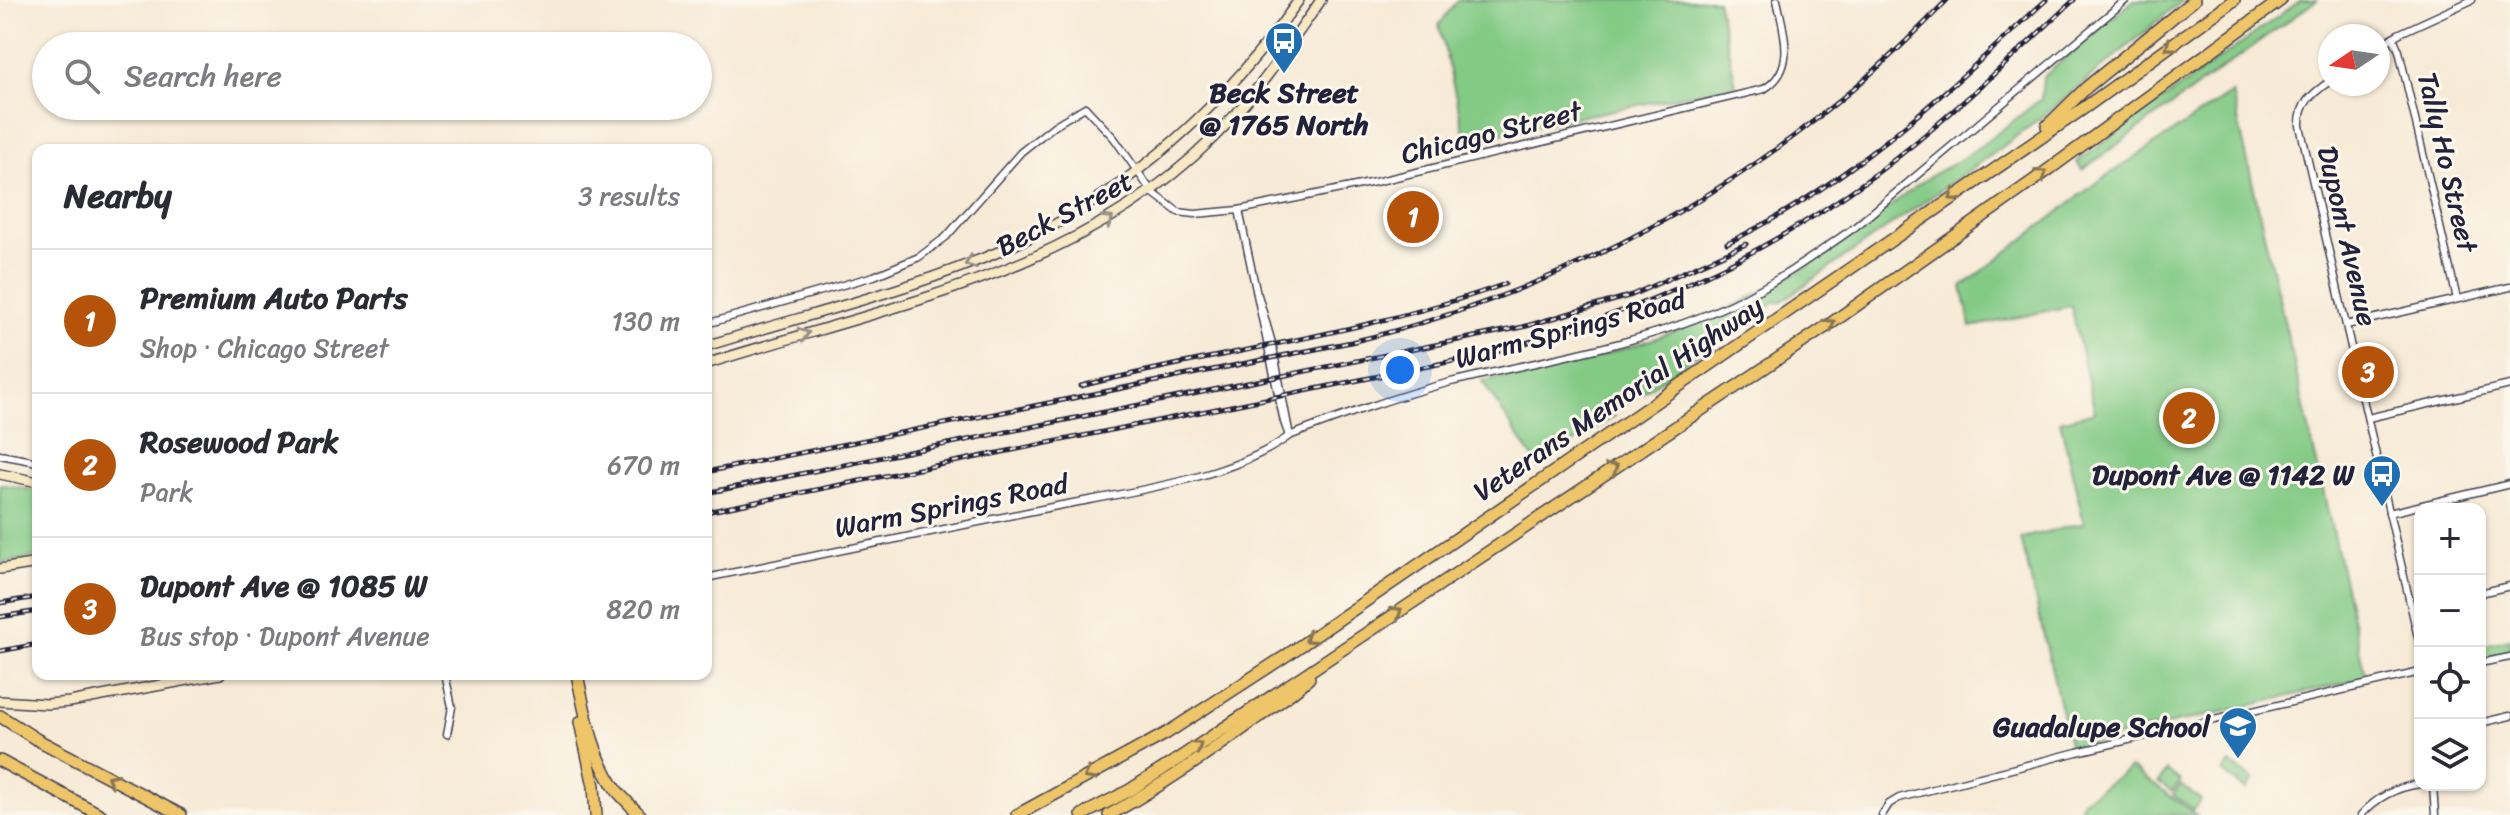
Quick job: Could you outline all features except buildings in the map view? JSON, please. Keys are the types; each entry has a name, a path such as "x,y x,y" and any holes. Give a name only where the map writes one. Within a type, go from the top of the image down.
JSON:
{"highway":[{"path":"2026,146 2087,87 2194,0"},
{"name":"Veterans Memorial Highway","path":"1017,815 1167,733 1287,655 2234,0"},
{"name":"Veterans Memorial Highway","path":"1082,815 1172,763 1833,322 2281,0"},
{"path":"1109,815 1209,753 1296,690 1332,655"},
{"path":"571,680 594,786 596,815"},
{"path":"578,680 585,716 598,754 617,791 640,815"},
{"path":"0,716 36,739 181,815"},
{"path":"0,761 101,815"}],"main road":[{"name":"Beck Street","path":"712,344 900,287 980,259 1065,219 1136,172 1183,134 1239,79 1299,0"},
{"name":"Beck Street","path":"712,362 1002,272 1085,233 1152,192 1213,139 1247,101 1321,0"},
{"path":"0,474 32,481"},
{"path":"0,569 32,564"},
{"path":"0,701 70,702 188,680"}],"street":[{"name":"Chicago Street","path":"712,322 874,276 919,257 946,237 1021,152 1055,125 1085,107 1114,138 1152,192 1178,212 1195,214 1239,210 1375,182 1754,92 1774,82 1783,69 1786,51 1777,0"},
{"name":"Warm Springs Road","path":"712,577 1152,486 1252,459 1289,436 1415,392 1648,336 1695,319 1757,291 1855,227 2126,0"},
{"path":"2390,39 2472,0"},
{"name":"Tally Ho Street","path":"2393,37 2399,51 2457,299"},
{"name":"Dupont Avenue","path":"2318,90 2307,99 2300,117 2301,131 2414,619"},
{"path":"1239,210 1289,436"},
{"path":"2346,325 2510,287"},
{"path":"2368,418 2510,385"},
{"path":"0,455 32,461"},
{"path":"2389,513 2510,484"},
{"path":"2486,592 2510,586"},
{"path":"2486,662 2510,657"},
{"path":"1884,812 1899,798 2077,752 2414,673"},
{"path":"446,680 452,707 447,734"},
{"path":"2486,722 2510,716"},
{"path":"2361,815 2387,794 2414,786"},
{"path":"2433,791 2435,815"}],"green space":[{"path":"1458,0 1717,0 1736,85 1466,140 1439,25"},
{"path":"2134,0 2183,0 1997,151 1538,466 1482,381 1529,373 1621,350 1710,317 1795,274 1847,240 1927,178 1984,143 2041,99 2043,77"},
{"path":"2301,0 2317,0 2082,170 2077,162"},
{"path":"2232,93 2366,678 2070,748 2021,538 2084,523 2060,421 2095,412 2071,306 1971,327 1962,287 2096,183"},
{"path":"0,484 32,490 32,558 0,563"},
{"path":"2510,639 2510,653 2486,657 2486,645"},
{"path":"2230,763 2253,780 2246,790 2223,772"},
{"path":"2131,768 2196,815 2076,815 2083,800"},
{"path":"2167,771 2181,781 2172,792 2158,782"},
{"path":"2181,785 2201,800 2193,810 2173,795"}],"railway":[{"path":"712,471 1351,342 1436,319 1518,289 1597,255 1674,214 1748,169 1818,118 1884,62 1947,0"},
{"path":"1727,243 1815,193 1896,134 2046,0"},
{"path":"712,511 1483,355 1638,305 1781,236 1873,176 1951,113 2074,0"},
{"path":"712,492 1523,327 1632,295 1746,244"},
{"path":"1081,386 1348,329 1505,284"},
{"path":"0,603 32,598"},
{"path":"0,617 32,612"},
{"path":"0,651 32,645"}],"place":[{"name":"Beck Street @ 1765 North","path":"1284,75"},
{"name":"Premium Auto Parts","path":"1413,217"},
{"name":"Dupont Ave @ 1085 W","path":"2368,372"},
{"name":"Rosewood Park","path":"2189,418"},
{"name":"Dupont Ave @ 1142 W","path":"2382,508"},
{"name":"Guadalupe School","path":"2238,760"}]}
